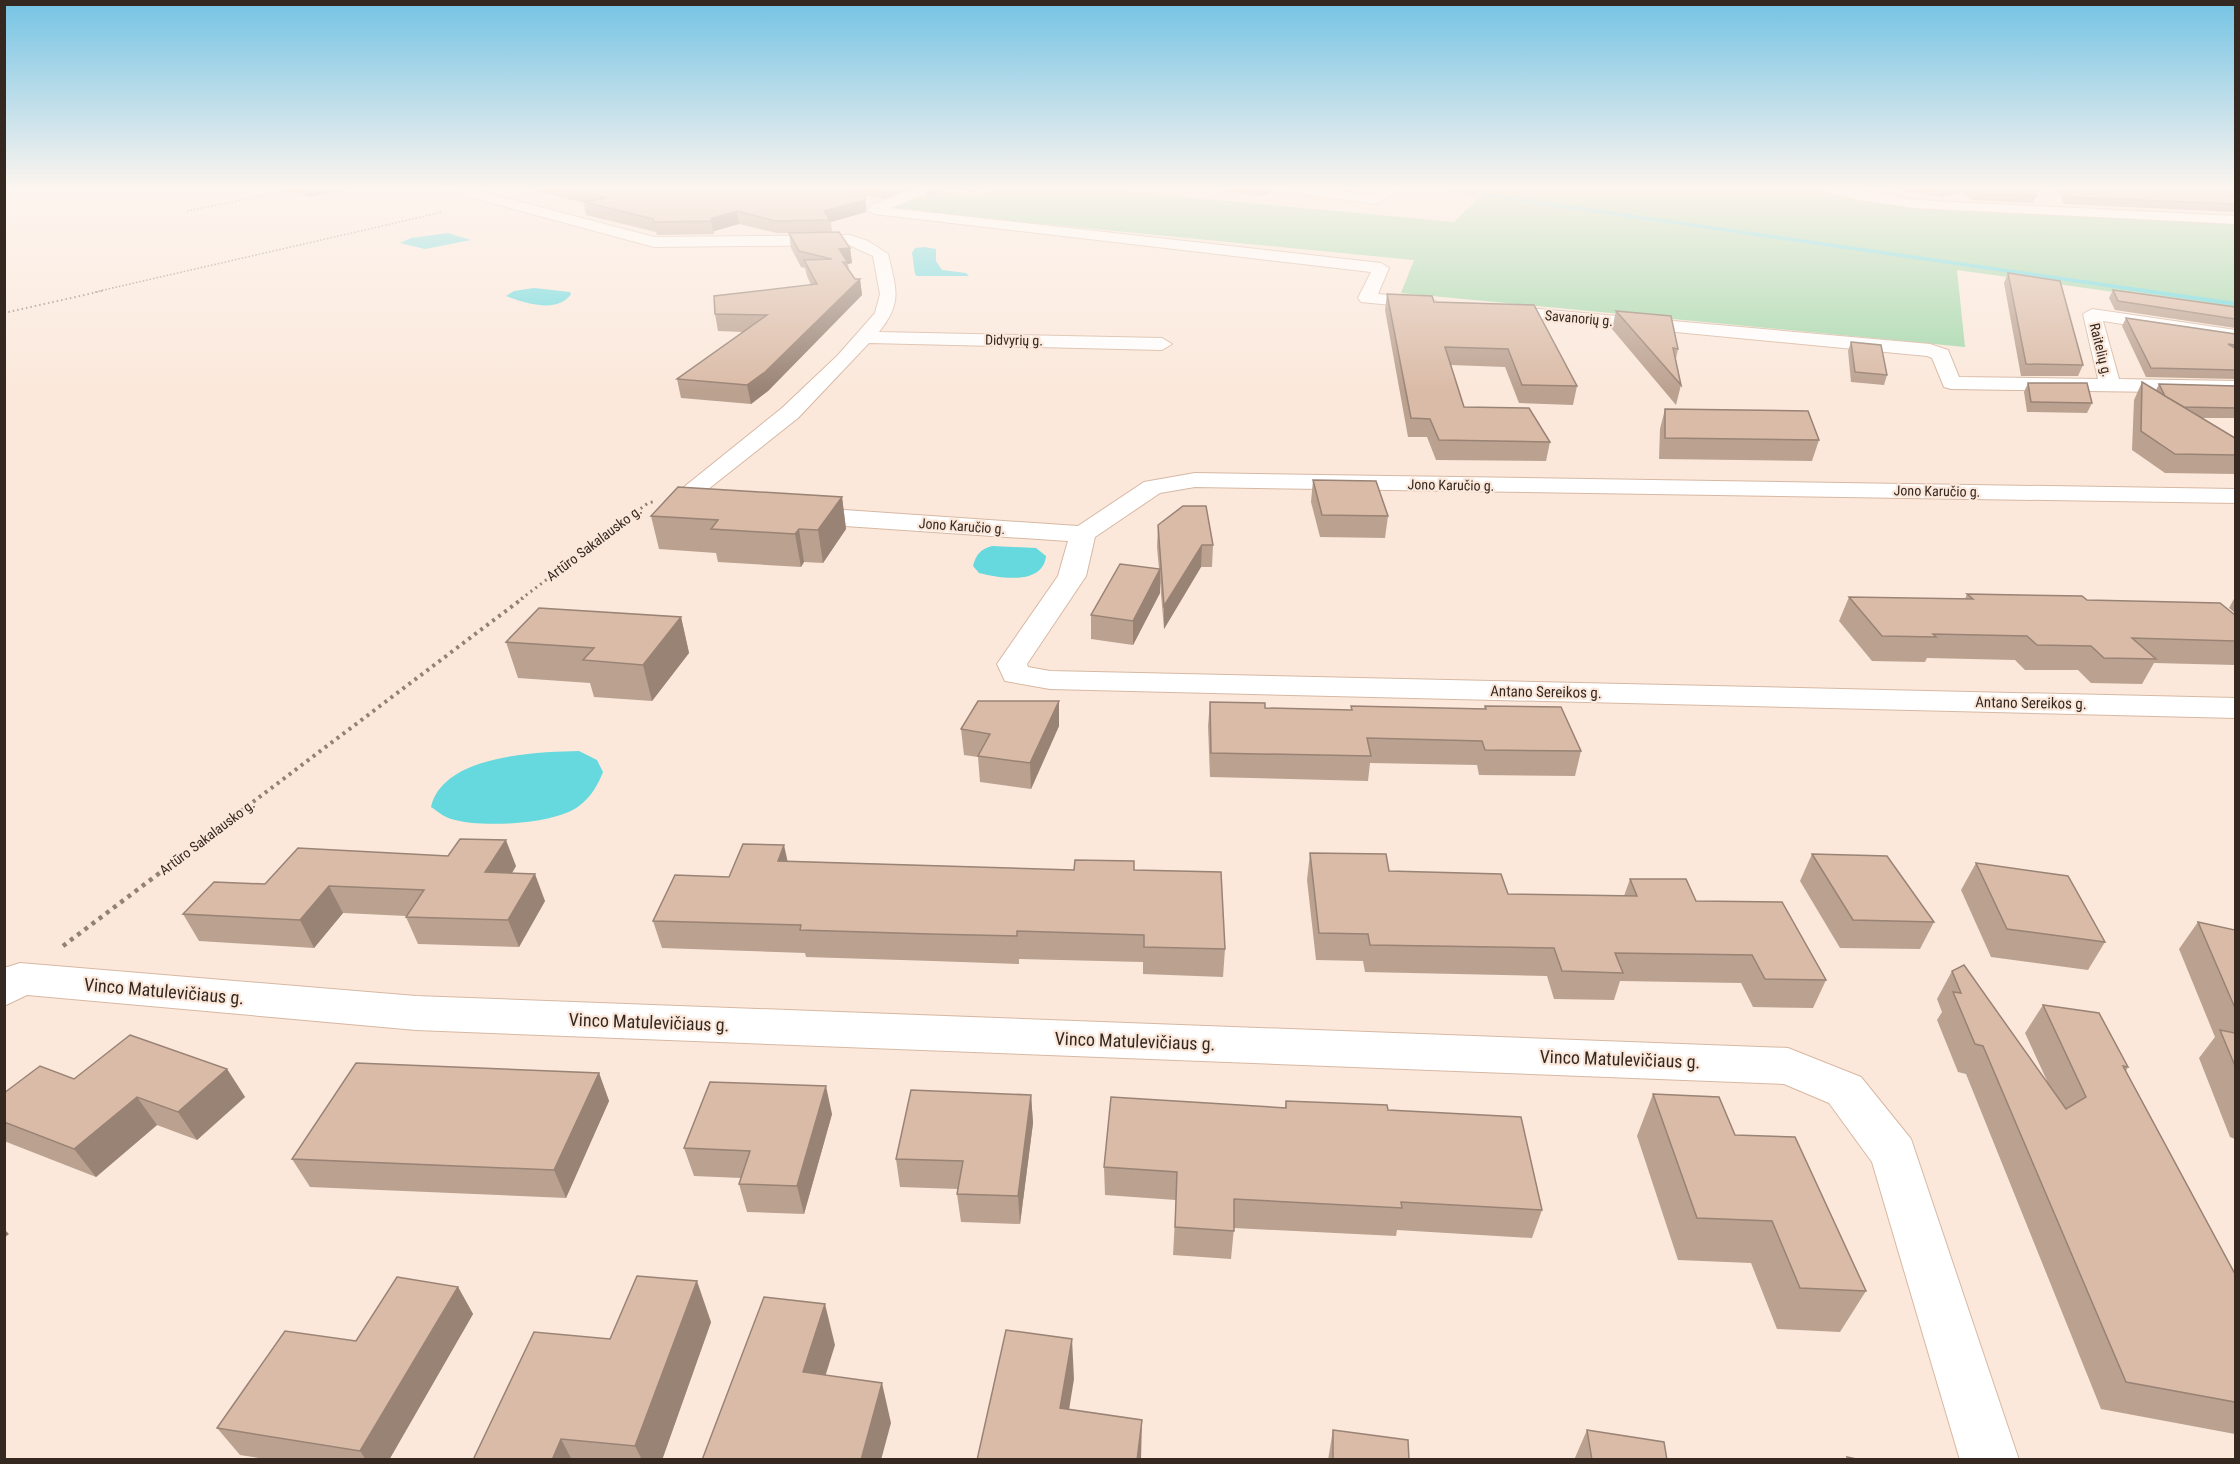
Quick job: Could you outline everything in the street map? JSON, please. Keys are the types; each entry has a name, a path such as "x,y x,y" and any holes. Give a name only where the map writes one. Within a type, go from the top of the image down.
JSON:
{"street":[{"path":"744,512 709,509 686,495 790,413 865,337 884,314 888,304 887,276 880,254"},
{"path":"1243,254 1381,268 1367,298 1452,306"},
{"name":"Savanorių g.","path":"1475,308 1930,350 1941,354 1951,383 2110,385"},
{"name":"Raitelių g.","path":"2110,385 2092,314 2235,336"},
{"name":"Didvyrių g.","path":"865,337 1162,344"},
{"path":"2110,385 2235,387"},
{"name":"Jono Karučio g.","path":"779,514 1083,534 1123,505 1154,487 1195,480 2235,496"},
{"name":"Antano Sereikos g.","path":"1083,534 1072,576 1012,664 1016,674 1050,680 2235,708"},
{"name":"Vinco Matulevičiaus g.","path":"12,984 416,1013 1788,1066 1845,1090 1894,1154 1990,1460"}],"path":[{"path":"4,313 259,254"},
{"name":"Artūro Sakalausko g.","path":"12,984 648,503 686,495"}],"green space":[{"path":"1356,254 2235,254 2235,309 1957,270 1965,347 1401,293 1414,260"}],"water":[{"path":"912,254 936,254 936,261 942,270 966,273 969,276 917,276"},
{"path":"534,288 570,292 571,294 558,304 549,305 531,304 506,296 514,291"},
{"path":"992,546 1036,548 1046,556 1043,566 1029,576 1008,578 979,573 973,566 977,555"},
{"path":"579,751 597,760 603,772 587,799 568,812 535,821 498,824 451,819 431,807 439,790 453,776 472,767 516,755"}],"building":[{"path":"813,254 842,254 848,263 843,262 855,279 860,279 765,372 747,385 677,379 767,315 715,314 714,296 817,284 804,260 832,259"},
{"path":"2008,273 2060,281 2083,365 2026,364"},
{"path":"2113,290 2235,307 2235,319 2118,301"},
{"path":"1387,294 1432,296 1434,302 1534,305 1577,386 1522,385 1508,349 1445,347 1464,407 1529,408 1550,442 1439,440 1430,419 1411,418"},
{"path":"1616,311 1671,316 1678,349 1673,348 1681,385"},
{"path":"2126,318 2235,334 2235,345 2228,344 2235,348 2235,370 2151,368"},
{"path":"1851,342 1881,345 1887,375 1855,372"},
{"path":"2142,382 2235,438 2235,455 2175,454 2141,431"},
{"path":"2028,383 2087,383 2092,403 2031,402"},
{"path":"2159,384 2235,386 2235,408 2184,407 2165,396"},
{"path":"1665,409 1808,411 1819,440 1665,438"},
{"path":"1313,480 1376,481 1388,516 1322,515"},
{"path":"678,487 842,497 818,530 799,529 795,534 711,529 718,520 651,516"},
{"path":"1183,506 1206,506 1213,545 1202,545 1164,606 1158,525"},
{"path":"1120,564 1160,569 1133,621 1091,615"},
{"path":"1967,594 2082,596 2087,600 2220,603 2235,615 2235,641 2132,638 2156,659 2104,658 2091,646 2037,645 2027,636 1933,634 1936,637 1882,636 1849,597 1973,599"},
{"path":"539,608 681,617 643,665 583,660 594,648 506,642"},
{"path":"978,701 1059,701 1030,763 978,756 990,734 961,729"},
{"path":"1210,702 1265,703 1265,708 1352,710 1351,706 1486,709 1485,706 1561,707 1581,751 1485,750 1482,741 1367,738 1371,756 1211,753"},
{"path":"460,839 506,840 485,872 535,874 508,920 406,917 424,890 329,886 300,920 183,914 214,882 265,884 298,848 448,856"},
{"path":"743,844 784,845 778,861 1074,870 1075,860 1134,861 1134,870 1221,872 1225,949 1144,947 1144,935 1017,931 1017,936 930,934 800,930 801,925 653,921 675,875 729,877"},
{"path":"1310,853 1386,854 1389,871 1501,874 1508,894 1637,896 1630,879 1686,879 1696,901 1782,902 1826,980 1765,979 1752,955 1615,953 1623,973 1562,971 1554,948 1370,945 1368,934 1319,933"},
{"path":"1812,854 1887,856 1934,922 1853,920"},
{"path":"1976,863 2068,876 2105,942 2007,929"},
{"path":"2198,922 2235,930 2235,1008"},
{"path":"1964,965 2066,1109 2086,1097 2043,1005 2099,1013 2128,1067 2123,1066 2235,1274 2235,1402 2126,1382 1983,1046 1975,1044 1953,992 1961,993 1952,971"},
{"path":"2220,1030 2235,1033 2235,1066"},
{"path":"130,1035 227,1069 178,1112 137,1097 74,1149 4,1122 4,1093 40,1066 74,1079"},
{"path":"356,1063 599,1073 554,1170 292,1159"},
{"path":"710,1082 826,1086 797,1186 739,1184 750,1151 684,1148"},
{"path":"911,1090 1031,1095 1018,1196 957,1194 963,1161 896,1159"},
{"path":"1653,1094 1719,1097 1735,1135 1795,1137 1866,1291 1800,1288 1772,1221 1697,1218"},
{"path":"1111,1097 1286,1108 1286,1101 1387,1105 1388,1110 1521,1117 1542,1210 1401,1202 1402,1208 1234,1199 1234,1231 1175,1227 1177,1172 1104,1167"},
{"path":"637,1276 697,1281 635,1446 561,1439 552,1460 473,1460 534,1332 610,1339"},
{"path":"397,1277 458,1287 360,1451 217,1428 285,1331 356,1341"},
{"path":"764,1297 825,1304 803,1372 882,1383 861,1460 702,1460"},
{"path":"1006,1330 1072,1339 1060,1408 1142,1420 1137,1460 977,1460"},
{"path":"1333,1430 1408,1440 1409,1460 1333,1460"},
{"path":"1587,1430 1664,1442 1667,1460 1592,1460"}],"waterway":[{"path":"1895,254 2236,304"}]}
